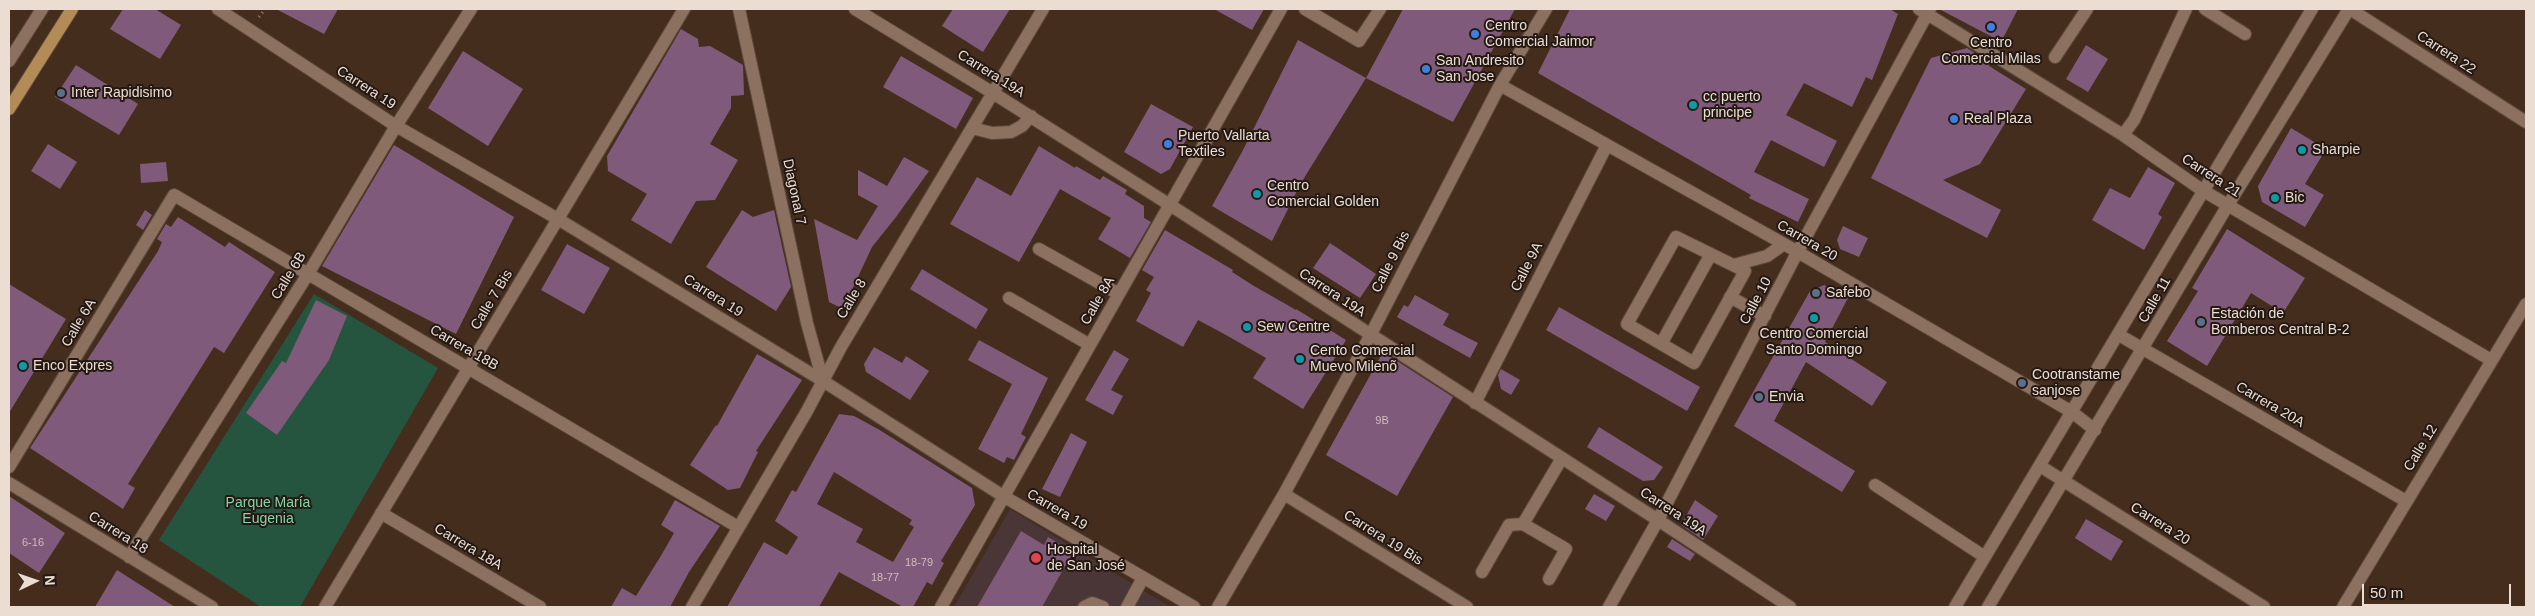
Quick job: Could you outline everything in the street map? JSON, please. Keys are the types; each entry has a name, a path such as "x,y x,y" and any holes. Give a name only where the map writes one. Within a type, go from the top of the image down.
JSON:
{"main road":[{"path":"9,109 72,9"}],"street":[{"path":"9,61 42,9"},
{"name":"Carrera 19","path":"218,9 396,126 558,219 823,381 1003,496 1194,607"},
{"name":"Calle 6B","path":"129,556 308,274 396,126 471,9"},
{"name":"Calle 7 Bis","path":"325,607 684,9"},
{"name":"Diagonal 7","path":"739,9 807,323 823,381"},
{"name":"Calle 8","path":"692,607 841,348 1043,9"},
{"name":"Calle 8A","path":"941,607 1281,9"},
{"path":"1305,9 1359,41 1380,9"},
{"name":"Calle 9 Bis","path":"1218,607 1284,494 1370,336 1500,84 1546,9"},
{"path":"2055,57 2087,9"},
{"path":"2123,135 2134,120 2186,9"},
{"path":"2205,9 2245,34"},
{"name":"Calle 11","path":"1955,607 2119,335 2202,190 2312,9"},
{"name":"Calle 11","path":"1988,607 2144,349 2228,205 2350,9"},
{"name":"Carrera 22","path":"2350,9 2526,122"},
{"name":"Carrera 19A","path":"859,10 1031,116 1790,607"},
{"name":"Carrera 21","path":"1926,11 2123,135 2202,190 2491,360"},
{"name":"Calle 10","path":"1609,607 1658,520 1926,11"},
{"name":"Carrera 20","path":"1500,84 1784,244 2072,412 2095,430"},
{"path":"972,128 992,133 1010,132 1022,126 1031,116"},
{"name":"Calle 9A","path":"1475,403 1607,144"},
{"name":"Carrera 18B","path":"174,195 738,527"},
{"name":"Calle 6A","path":"9,467 174,195"},
{"path":"1676,237 1734,265 1745,271 1694,363 1627,324 1676,237"},
{"path":"1734,265 1767,256 1784,244"},
{"path":"1039,249 1119,294"},
{"path":"1662,344 1711,254"},
{"path":"1730,297 1765,316"},
{"path":"1009,298 1090,345"},
{"name":"Calle 12","path":"2342,607 2526,304"},
{"name":"Carrera 20A","path":"2119,335 2406,501"},
{"path":"1523,524 1562,458"},
{"name":"Carrera 20","path":"2040,466 2264,607"},
{"name":"Carrera 18","path":"9,483 129,556 198,604 212,607"},
{"path":"1875,484 1985,557"},
{"name":"Carrera 19 Bis","path":"1284,494 1466,607"},
{"name":"Carrera 18A","path":"382,513 540,607"},
{"path":"1482,572 1509,525 1523,524 1566,549 1549,579"},
{"path":"1127,607 1143,578"},
{"path":"1084,607 1092,603 1103,607"}],"path":[{"path":"259,17 265,9"}],"shaded area":[{"name":"Hospital de San José","path":"1010,509 1170,607 954,607"}],"green space":[{"name":"Parque María Eugenia","path":"314,294 438,368 300,607 261,607 159,540"}],"building":[{"path":"123,9 155,9 181,25 160,59 110,29"},
{"path":"276,9 338,9 324,34"},
{"path":"953,9 1010,9 983,52 942,26"},
{"path":"1214,9 1264,9 1252,30"},
{"name":"San Andresito San Jose","path":"1403,9 1515,9 1453,122 1366,78"},
{"name":"cc puerto principe","path":"1570,9 1890,9 1898,14 1872,80 1866,77 1852,107 1804,83 1786,115 1837,141 1824,167 1771,140 1754,172 1809,199 1798,222 1749,198 1751,195 1538,73"},
{"name":"Centro Comercial Milas","path":"1939,9 2018,9 1998,48 1989,42 1998,40"},
{"path":"681,29 698,39 699,47 710,46 743,65 744,95 731,96 731,108 710,144 738,160 715,200 696,201 671,244 631,220 647,194 608,171 607,156"},
{"path":"1298,40 1366,78 1301,183 1272,241 1212,206 1242,152"},
{"path":"2086,45 2108,59 2088,92 2066,79"},
{"name":"Real Plaza","path":"1967,48 1990,63 1989,66 2026,89 1980,164 1943,180 2001,210 1987,238 1871,178 1931,58"},
{"path":"463,51 523,89 488,146 428,108"},
{"path":"901,56 973,98 956,129 883,87"},
{"path":"76,65 138,104 119,135 55,97"},
{"path":"1151,104 1193,127 1170,169 1161,174 1124,152"},
{"path":"2291,128 2326,149 2305,184 2324,195 2305,227 2262,202 2258,186"},
{"path":"48,144 77,162 60,189 31,171"},
{"path":"394,145 514,217 456,334 322,266"},
{"path":"1039,146 1075,168 1076,166 1100,180 1103,176 1127,190 1125,194 1144,206 1144,218 1151,222 1130,258 1098,239 1111,218 1060,189 1019,262 950,224 977,177 1011,196"},
{"path":"904,157 929,171 872,247 843,309 829,302 814,219 857,240 878,206 858,195 858,170 887,186"},
{"path":"166,162 168,181 141,183 140,164"},
{"path":"2148,167 2175,183 2158,214 2162,217 2144,250 2092,220 2110,188 2130,198"},
{"path":"145,210 152,215 143,230 136,225"},
{"path":"742,210 753,217 774,210 791,287 776,311 706,267"},
{"path":"178,217 225,247 229,242 275,272 224,353 214,347 128,484 135,488 123,509 30,448 158,251 162,242 157,239 166,224 171,227"},
{"path":"1843,226 1868,238 1859,257 1840,249 1837,240"},
{"path":"2227,229 2305,278 2283,313 2251,293 2207,366 2167,341 2198,291 2192,288"},
{"path":"1165,230 1233,270 1232,272 1254,286 1346,340 1303,409 1253,378 1266,358 1198,320 1183,347 1136,321 1151,293 1146,290 1154,277 1142,270"},
{"path":"1330,243 1376,274 1360,298 1313,268"},
{"path":"567,244 610,268 584,314 541,290"},
{"path":"922,269 988,309 976,329 910,289"},
{"name":"Enco Expres","path":"9,284 66,319 9,413"},
{"path":"1824,285 1848,298 1825,342 1887,382 1872,406 1806,362 1774,421 1855,471 1842,492 1734,426 1810,291"},
{"path":"1415,295 1449,314 1443,325 1478,343 1470,358 1397,317 1404,305 1408,307"},
{"path":"316,300 347,316 329,360 277,435 246,413 282,361 286,363"},
{"path":"1559,307 1700,387 1687,411 1546,330"},
{"path":"979,340 1048,378 1021,434 1026,437 1014,460 1007,457 1004,463 978,449 1012,384 968,360"},
{"path":"874,347 902,363 906,356 929,371 910,400 866,372 864,364"},
{"path":"1114,350 1129,359 1111,390 1123,396 1113,415 1085,400"},
{"path":"1383,352 1453,397 1397,496 1326,455"},
{"path":"757,354 802,380 756,451 758,452 740,488 728,490 690,465 717,426"},
{"path":"1501,369 1520,380 1511,395 1501,389 1498,375"},
{"path":"839,414 854,416 878,429 972,488 975,505 941,561 944,563 932,585 927,582 913,607 903,607 839,572 819,607 727,607 764,542 787,555 798,537 775,521 792,490 796,492","holes":["834,472 912,520 909,524 914,527 893,562 856,542 863,529 817,504"]},
{"path":"1599,427 1663,467 1654,480 1643,481 1587,447"},
{"path":"1071,433 1087,442 1060,497 1042,489"},
{"path":"1594,494 1615,506 1606,521 1585,509"},
{"path":"9,496 65,533 39,573 9,553"},
{"path":"675,500 720,526 689,572 670,607 611,607 622,588 636,596 662,554 674,533 661,525"},
{"path":"1695,500 1718,516 1703,540 1681,525"},
{"path":"2086,519 2123,541 2111,561 2075,538"},
{"path":"1021,531 1044,545 1048,537 1073,552 1042,607 977,607"},
{"path":"1672,539 1695,554 1690,561 1667,547"},
{"path":"117,570 175,607 95,607"}],"place":[{"name":"Centro Comercial Milas","path":"1991,27"},
{"name":"Centro Comercial Jaimor","path":"1475,34"},
{"name":"San Andresito San Jose","path":"1426,69"},
{"name":"Inter Rapidisimo","path":"61,93"},
{"name":"cc puerto principe","path":"1693,105"},
{"name":"Real Plaza","path":"1954,119"},
{"name":"Puerto Vallarta Textiles","path":"1168,144"},
{"name":"Sharpie","path":"2302,150"},
{"name":"Centro Comercial Golden","path":"1257,194"},
{"name":"Bic","path":"2275,198"},
{"name":"Safebo","path":"1816,293"},
{"name":"Centro Comercial Santo Domingo","path":"1814,318"},
{"name":"Estación de Bomberos Central B-2","path":"2201,322"},
{"name":"Sew Centre","path":"1247,327"},
{"name":"Cento Comercial Muevo Milenõ","path":"1300,359"},
{"name":"Enco Expres","path":"23,366"},
{"name":"Cootranstame sanjose","path":"2022,383"},
{"name":"Envia","path":"1759,397"},
{"name":"Hospital de San José","path":"1036,558"}]}
